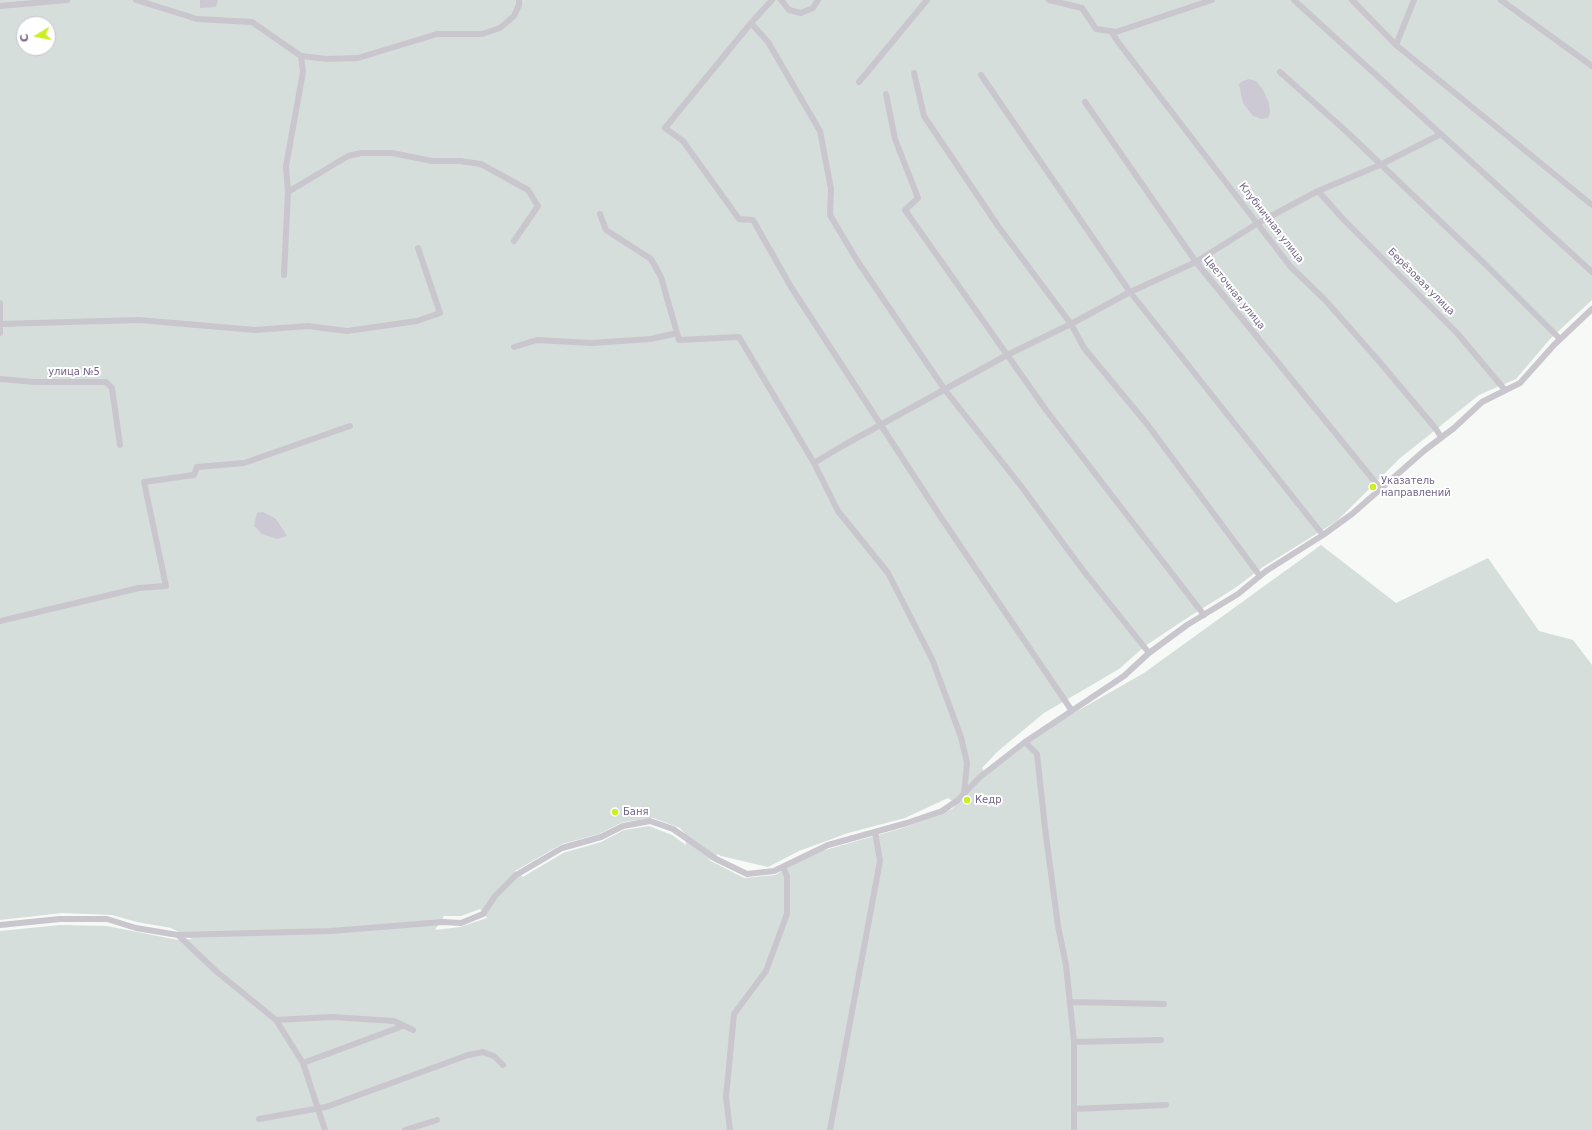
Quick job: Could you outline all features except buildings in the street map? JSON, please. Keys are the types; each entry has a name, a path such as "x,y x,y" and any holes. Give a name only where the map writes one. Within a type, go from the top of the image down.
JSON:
{"street":[{"path":"0,6 67,0"},
{"path":"136,0 197,19 252,22 301,56 327,59 358,58 437,34 482,34 500,28 514,16 519,5 519,0"},
{"path":"772,0 751,23 665,128 683,141 739,219 753,220 791,287 940,516 1072,711"},
{"path":"781,0 789,10 801,13 812,8 818,0"},
{"path":"859,82 927,0"},
{"path":"1049,0 1082,8 1096,29 1116,32 1212,0"},
{"path":"1294,0 1592,272"},
{"path":"1352,0 1396,45 1592,205"},
{"path":"1396,45 1414,0"},
{"path":"1501,0 1592,66"},
{"path":"751,23 768,42 820,130 831,189 830,215 858,262 945,390 1021,486 1082,569 1149,653"},
{"name":"Клубничная улица","path":"1112,31 1118,42 1290,266 1326,301 1378,360 1441,437"},
{"path":"284,275 288,192 286,166 303,72 301,56"},
{"path":"1280,72 1380,164 1485,264 1560,339"},
{"path":"914,73 924,116 998,226 1071,324 1084,348 1146,424 1260,576"},
{"path":"981,75 1130,292 1322,535"},
{"path":"886,94 895,139 918,198 905,210 1079,454 1204,615"},
{"name":"Цветочная улица","path":"1085,102 1196,262 1380,488"},
{"path":"814,463 1007,355 1071,324 1130,292 1196,262 1258,223 1318,192 1441,134"},
{"path":"288,192 348,156 361,153 392,153 432,161 460,161 481,164 528,190 538,206 514,241"},
{"name":"Берёзовая улица","path":"1318,192 1344,220 1457,332 1505,390"},
{"path":"600,214 606,230 651,259 660,277 679,340 739,337 814,463 838,511 888,573 932,659 962,743 967,763 964,794"},
{"path":"0,324 139,320 255,330 308,326 347,331 417,322 440,313 418,248"},
{"path":"0,303 0,333"},
{"path":"0,925 60,919 107,920 136,928 178,935 331,931 443,922 461,923 483,914 495,896 516,875 562,848 601,837 623,826 650,821 673,829 716,859 747,874 774,871 828,845 942,811 958,800 980,777 1025,742 1124,676 1149,653 1204,615 1238,594 1260,576 1352,514 1380,488 1454,428 1482,402 1520,383 1560,339 1592,309"},
{"path":"514,348 536,340 592,343 651,339 677,333"},
{"name":"улица №5","path":"0,378 35,382 106,382 112,388 120,445"},
{"path":"0,621 139,588 166,586 144,482 194,475 197,467 244,463 350,426"},
{"path":"1025,742 1038,754 1047,843 1071,1002 1074,1042 1074,1130"},
{"path":"830,1130 880,861 875,832"},
{"path":"730,1130 726,1097 734,1014 766,971 787,914 787,876 783,867"},
{"path":"178,935 217,972 276,1020 303,1063 325,1130"},
{"path":"1071,1002 1164,1004"},
{"path":"276,1020 332,1017 394,1021 413,1030"},
{"path":"303,1063 403,1026"},
{"path":"1074,1042 1161,1040"},
{"path":"260,1120 317,1109 483,1052 494,1056 503,1065"},
{"path":"1074,1109 1166,1105"},
{"path":"405,1130 437,1120"}],"shaded area":[{"path":"0,0 1592,0 1592,300 1550,339 1516,379 1479,395 1399,459 1337,521 1263,567 1235,588 1145,646 1119,669 1044,713 997,752 982,768 986,775 1051,726 1144,673 1321,545 1396,603 1488,558 1539,631 1573,640 1592,665 1592,1130 0,1130 0,931 60,925 107,926 178,940 192,939 171,928 137,922 112,915 62,913 0,920","holes":["948,798 957,804 952,809 906,827 811,854 775,875 744,878 707,859 715,861 717,854 768,867 799,851 848,833 905,818","653,818 680,828 685,834 686,845 672,835 649,826 624,830 601,842 563,853 523,877 515,871 562,844 599,834 623,822","480,909 487,918 460,927 435,930 444,916 461,916"]},
{"path":"200,0 218,0 216,7 200,8"},
{"path":"1249,79 1256,81 1263,90 1269,103 1270,113 1268,118 1261,119 1253,116 1243,103 1239,84"},
{"path":"263,512 276,519 287,536 277,539 262,534 254,526 257,513"}],"place":[{"name":"Указатель направлений","path":"1373,487"},
{"name":"Кедр","path":"967,800"},
{"name":"Баня","path":"615,812"}]}
